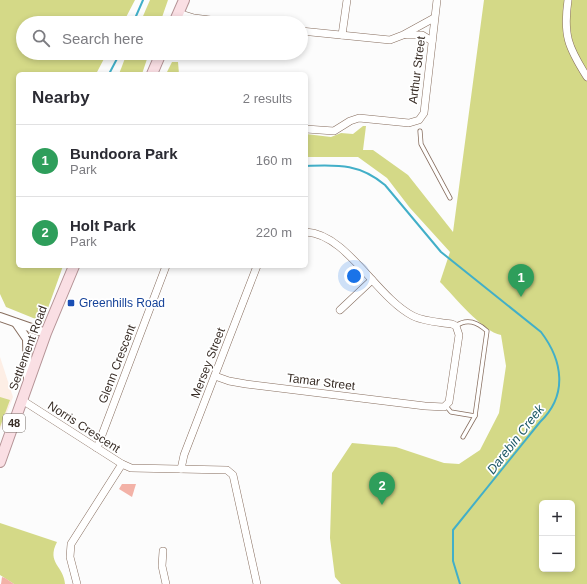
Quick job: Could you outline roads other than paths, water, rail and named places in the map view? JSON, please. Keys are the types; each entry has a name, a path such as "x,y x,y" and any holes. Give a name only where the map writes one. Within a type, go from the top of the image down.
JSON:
{"main road":[{"path":"177,16 184,0"},
{"path":"153,72 158,60"},
{"name":"Settlement Road","path":"0,462 46,333 73,268"}],"street":[{"path":"342,35 346,0"},
{"name":"Arthur Street","path":"308,129 334,131 350,121 365,118 409,123 419,120 424,113 437,0"},
{"path":"568,0 566,36 570,47 587,77"},
{"path":"178,13 188,16"},
{"path":"308,31 385,40 394,39 403,35 434,18"},
{"path":"403,35 419,34 426,36 432,41"},
{"path":"308,232 323,236 336,243 396,304 414,316 456,326 459,335 449,402 446,406"},
{"name":"Glenn Crescent","path":"97,448 165,268"},
{"name":"Mersey Street","path":"181,469 184,455 256,268"},
{"path":"340,310 372,280"},
{"path":"0,309 1,318 46,333"},
{"path":"16,323 27,339 28,385"},
{"name":"Tamar Street","path":"215,376 229,381 246,384 425,406 446,406"},
{"name":"Norris Crescent","path":"22,400 122,464 71,544 70,557 77,584"},
{"path":"122,464 131,468 227,470 233,474 257,584"},
{"path":"163,551 162,566 166,584"}],"lane":[{"path":"420,131 421,144 450,198"},
{"path":"456,326 463,322 470,321 487,331 475,416 464,437"},
{"path":"446,406 451,412 475,416"}],"waterway":[{"name":"Darebin Creek","path":"136,16 143,0"},
{"name":"Darebin Creek","path":"110,72 116,60"},
{"name":"Darebin Creek","path":"308,166 328,165 357,169 385,185 441,252 541,332 554,354 558,366 559,378 555,401 549,412 453,530 453,561 460,584"}],"place":[{"name":"Bundoora Park","path":"521,297"},
{"name":"Greenhills Road","path":"71,303"},
{"name":"Holt Park","path":"382,505"}]}
